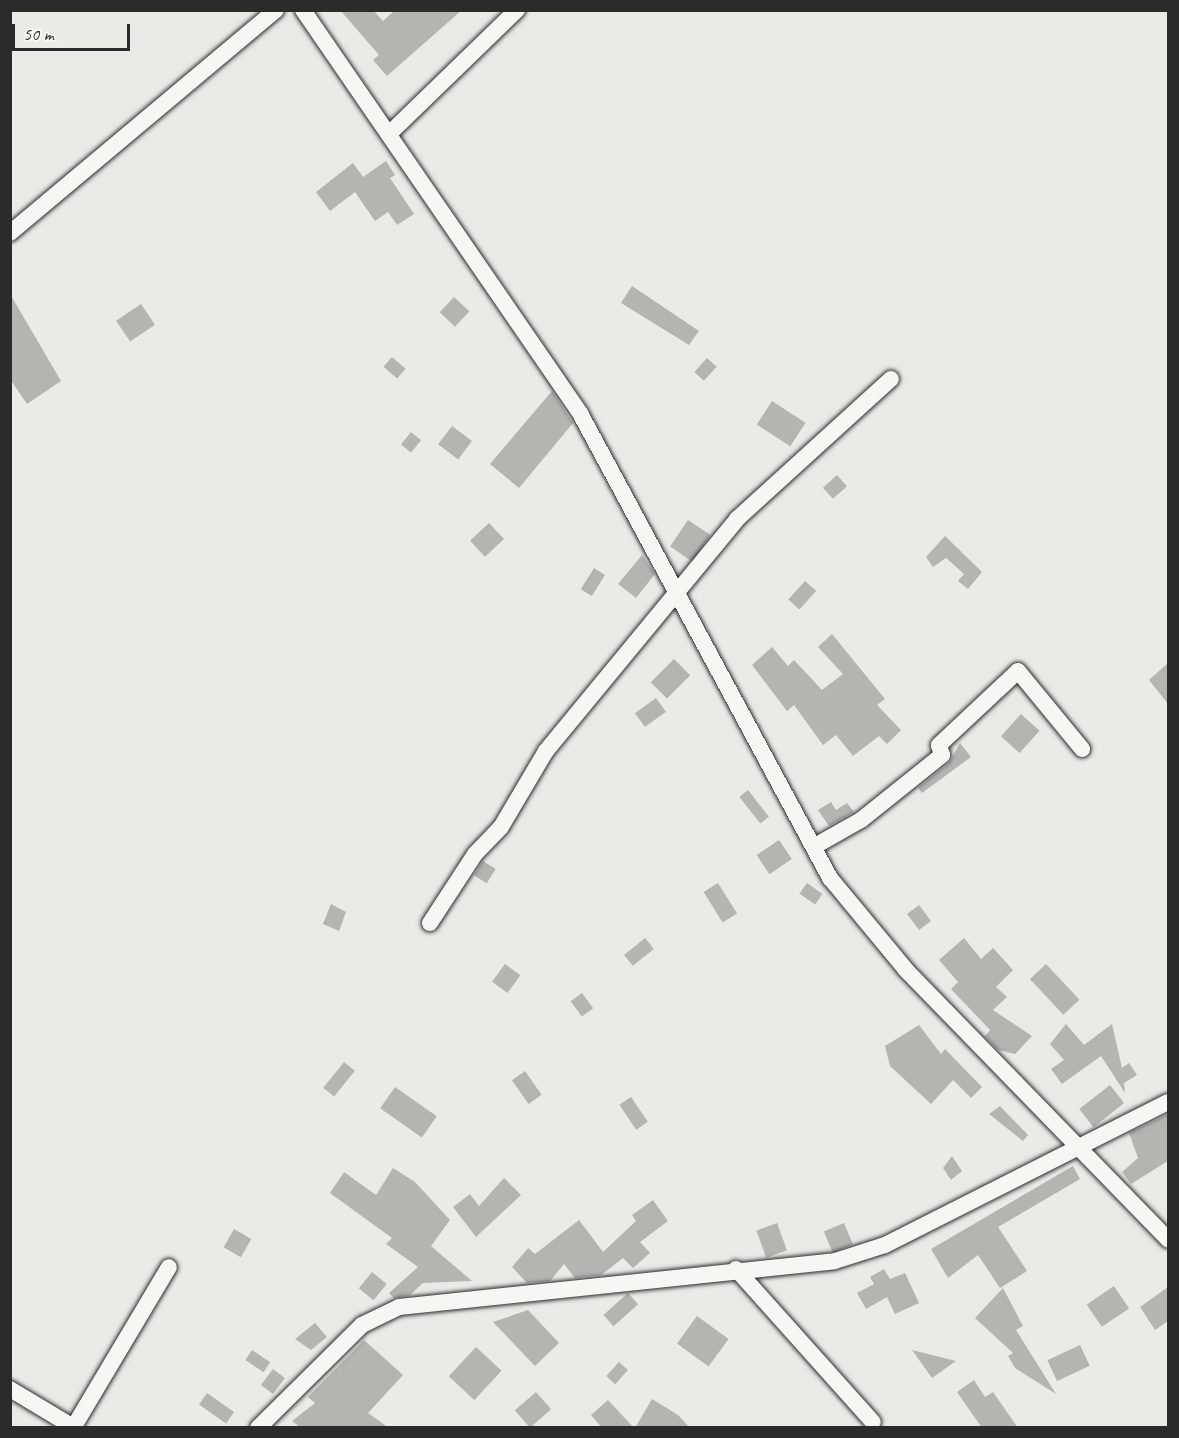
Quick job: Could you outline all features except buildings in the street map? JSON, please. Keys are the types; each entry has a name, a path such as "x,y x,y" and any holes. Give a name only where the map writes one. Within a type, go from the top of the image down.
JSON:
{"street":[{"path":"10,233 276,10"},
{"path":"303,10 390,133 581,415 815,846 830,878 906,970 1168,1239"},
{"path":"390,133 517,10"},
{"path":"430,923 476,854 501,827 546,751 678,593 736,519 891,379"},
{"path":"815,846 861,820 942,755 939,745 1018,671 1082,749"},
{"path":"258,1428 362,1325 399,1307 736,1269 835,1261 885,1245 1080,1150 1168,1102"},
{"path":"10,1389 74,1427 169,1267"},
{"path":"736,1269 873,1422"}]}
